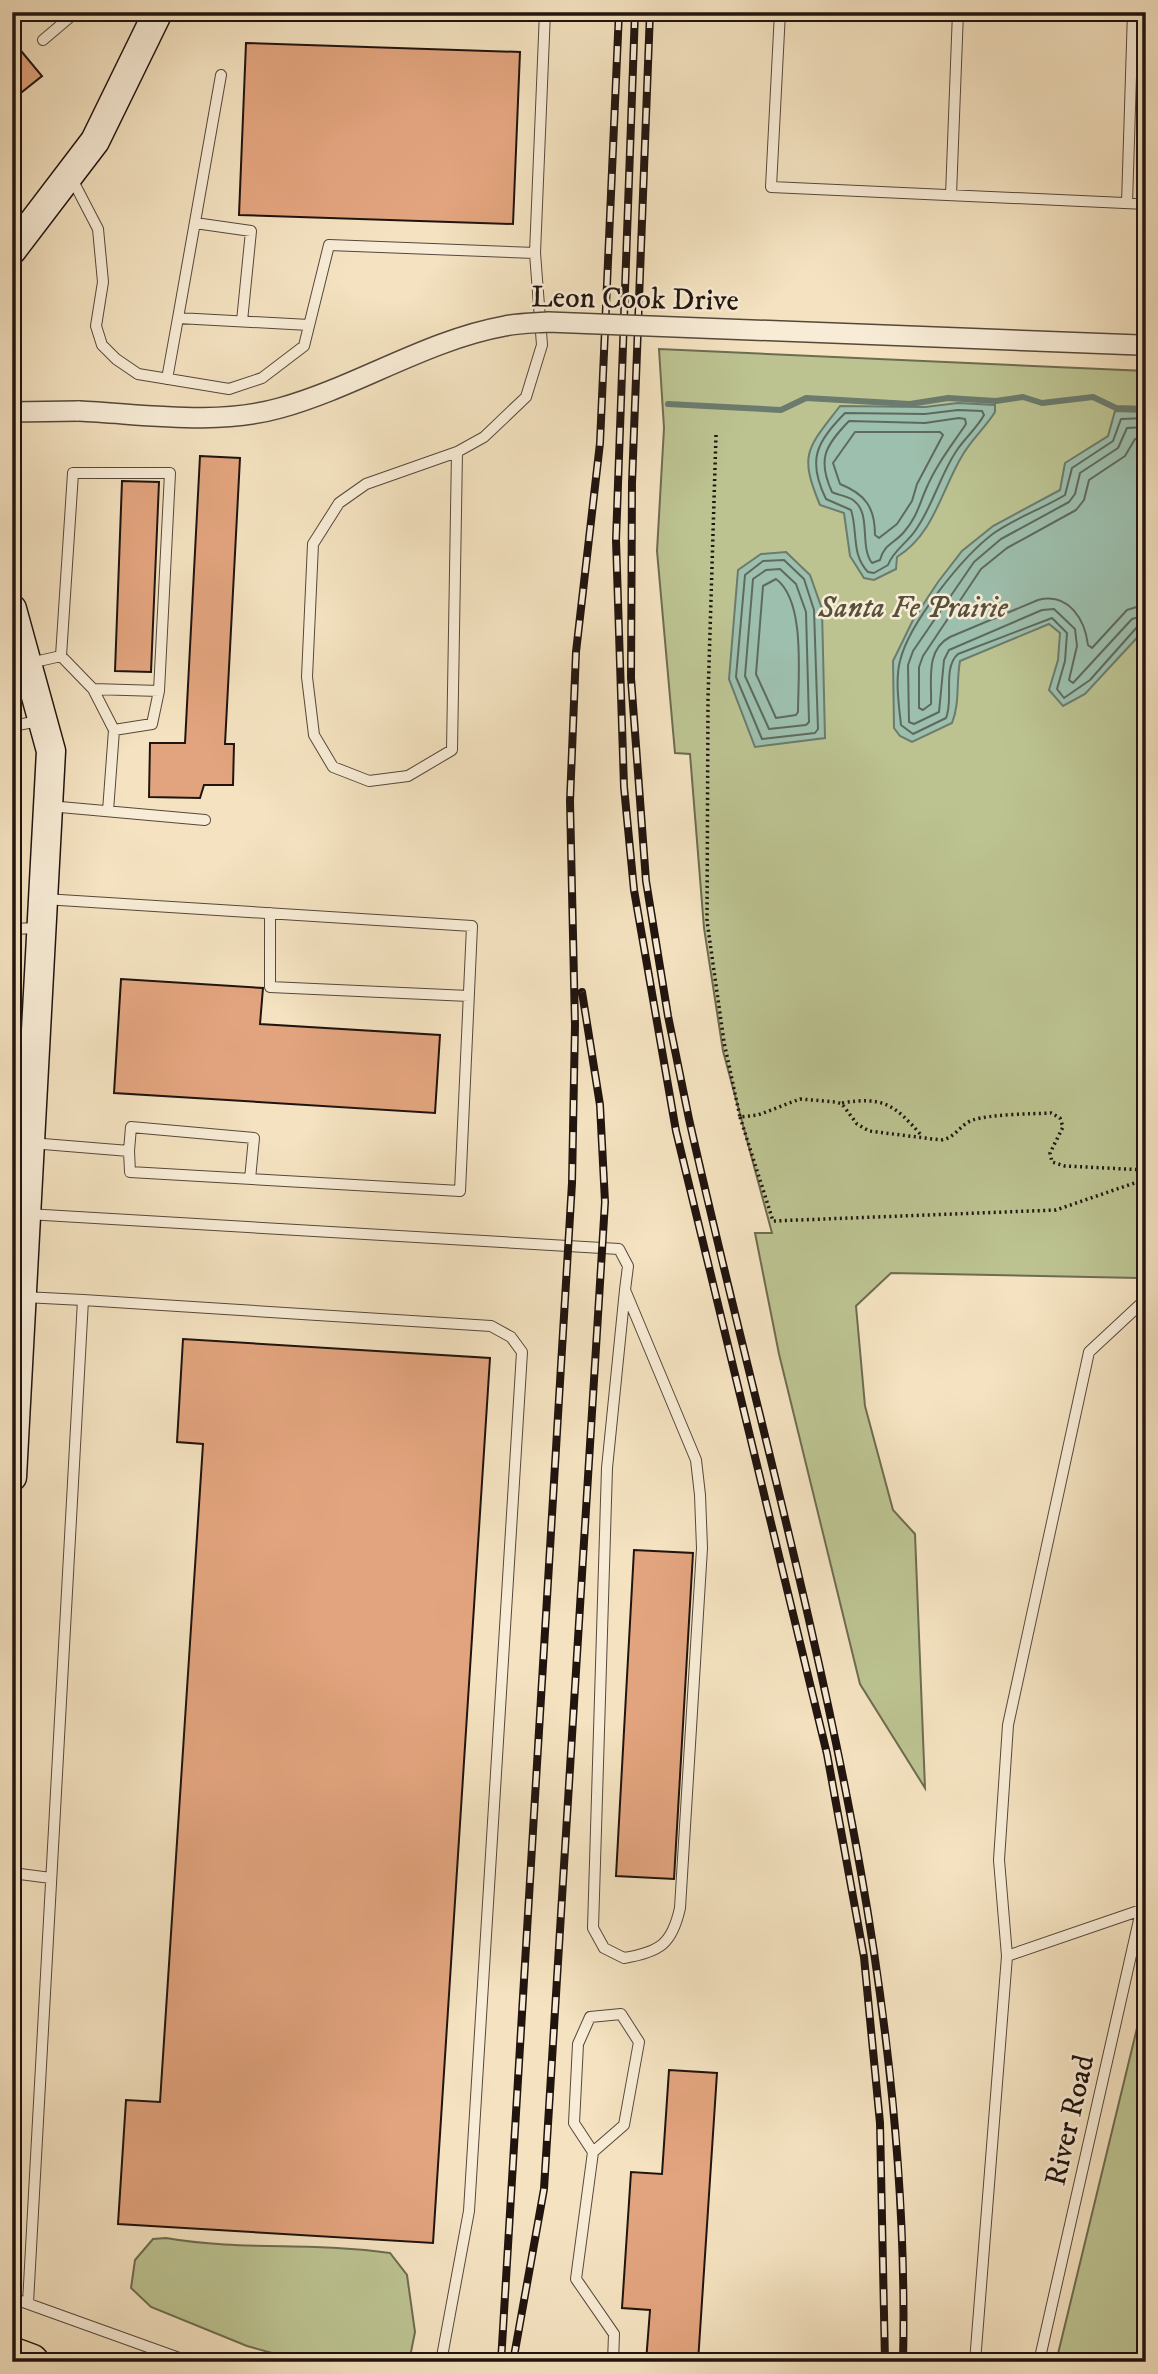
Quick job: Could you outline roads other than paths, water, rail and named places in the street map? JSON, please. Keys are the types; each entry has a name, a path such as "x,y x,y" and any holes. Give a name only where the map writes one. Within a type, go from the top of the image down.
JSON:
{"highway":[{"path":"12,2355 31,2362"}],"street":[{"path":"12,250 95,141 158,12"},
{"name":"Leon Cook Drive","path":"12,412 79,411 202,417 254,413 280,408 475,335 505,326 548,322 1143,345"},
{"path":"12,609 51,751 42,928 28,1091 26,1214 12,1476"}],"lane":[{"path":"43,40 76,12"},
{"path":"457,452 452,750 408,776 369,781 333,766 314,735 307,677 313,544 339,503 366,484 457,452 484,437 526,397 542,345 535,253 545,12"},
{"path":"780,12 771,187 1146,204"},
{"path":"951,195 958,12"},
{"path":"1127,203 1133,12"},
{"path":"167,379 221,75"},
{"path":"69,174 98,229 103,282 96,326 102,345 116,359 138,374 167,379 229,389 262,378 304,345 329,245 535,253"},
{"path":"195,223 251,231 242,321"},
{"path":"178,318 309,325"},
{"path":"108,811 114,730 93,689 61,656 73,473 170,473 159,691 152,724 114,730"},
{"path":"28,664 61,656"},
{"path":"93,689 159,691"},
{"path":"12,726 43,720"},
{"path":"48,806 205,820"},
{"path":"43,899 472,926 460,1191 250,1179 130,1172 131,1127 254,1138 250,1179"},
{"path":"270,913 270,987 469,996"},
{"path":"12,929 42,928"},
{"path":"27,1157 129,1151"},
{"path":"26,1214 619,1249 628,1266 625,1290 607,1468 593,1928 604,1948 624,1958 660,1949 675,1930 680,1908 702,1548 696,1460 625,1290"},
{"path":"22,1296 491,1326 511,1337 522,1352 469,2211 441,2362"},
{"path":"975,2362 1007,1956 999,1860 1008,1725 1089,1352 1146,1299"},
{"path":"28,2303 83,1300"},
{"path":"12,1873 51,1878"},
{"name":"River Road","path":"1039,2362 1146,1889"},
{"path":"1007,1956 1141,1910"},
{"path":"593,2152 624,2125 639,2042 621,2014 590,2017 578,2044 574,2123 593,2152 576,2279 614,2334 613,2362"},
{"path":"12,2298 190,2362"}],"water":[{"path":"958,403 995,405 995,412 962,456 936,511 920,536 897,557 896,569 874,580 864,578 850,556 844,513 820,505 813,488 808,462 814,442 840,406 925,407"},
{"path":"1115,411 1146,412 1146,628 1085,694 1063,706 1049,690 1058,660 1060,633 1049,624 960,661 952,723 912,742 900,736 894,728 893,661 913,620 938,582 962,551 993,526 1060,490 1065,463 1108,436"},
{"path":"786,552 810,575 822,609 825,738 755,747 729,679 738,570 761,554"}],"waterway":[{"path":"668,404 781,410 806,398 910,404 948,398 996,401 1023,397 1042,403 1093,397 1116,408 1146,409"}],"railway":[{"path":"501,2362 572,1183 575,1025 570,801 576,652 600,443 619,12"},
{"path":"635,12 616,540 624,787 634,890 676,1131 827,1754 864,1957 880,2123 885,2362"},
{"path":"650,12 632,483 631,678 646,881 668,1016 689,1119 800,1580 834,1734 864,1890 887,2046 900,2203 903,2362"},
{"path":"513,2362 544,2189 605,1202 600,1105 582,992"}],"park label":[{"name":"Santa Fe Prairie","path":"913,607"}]}
